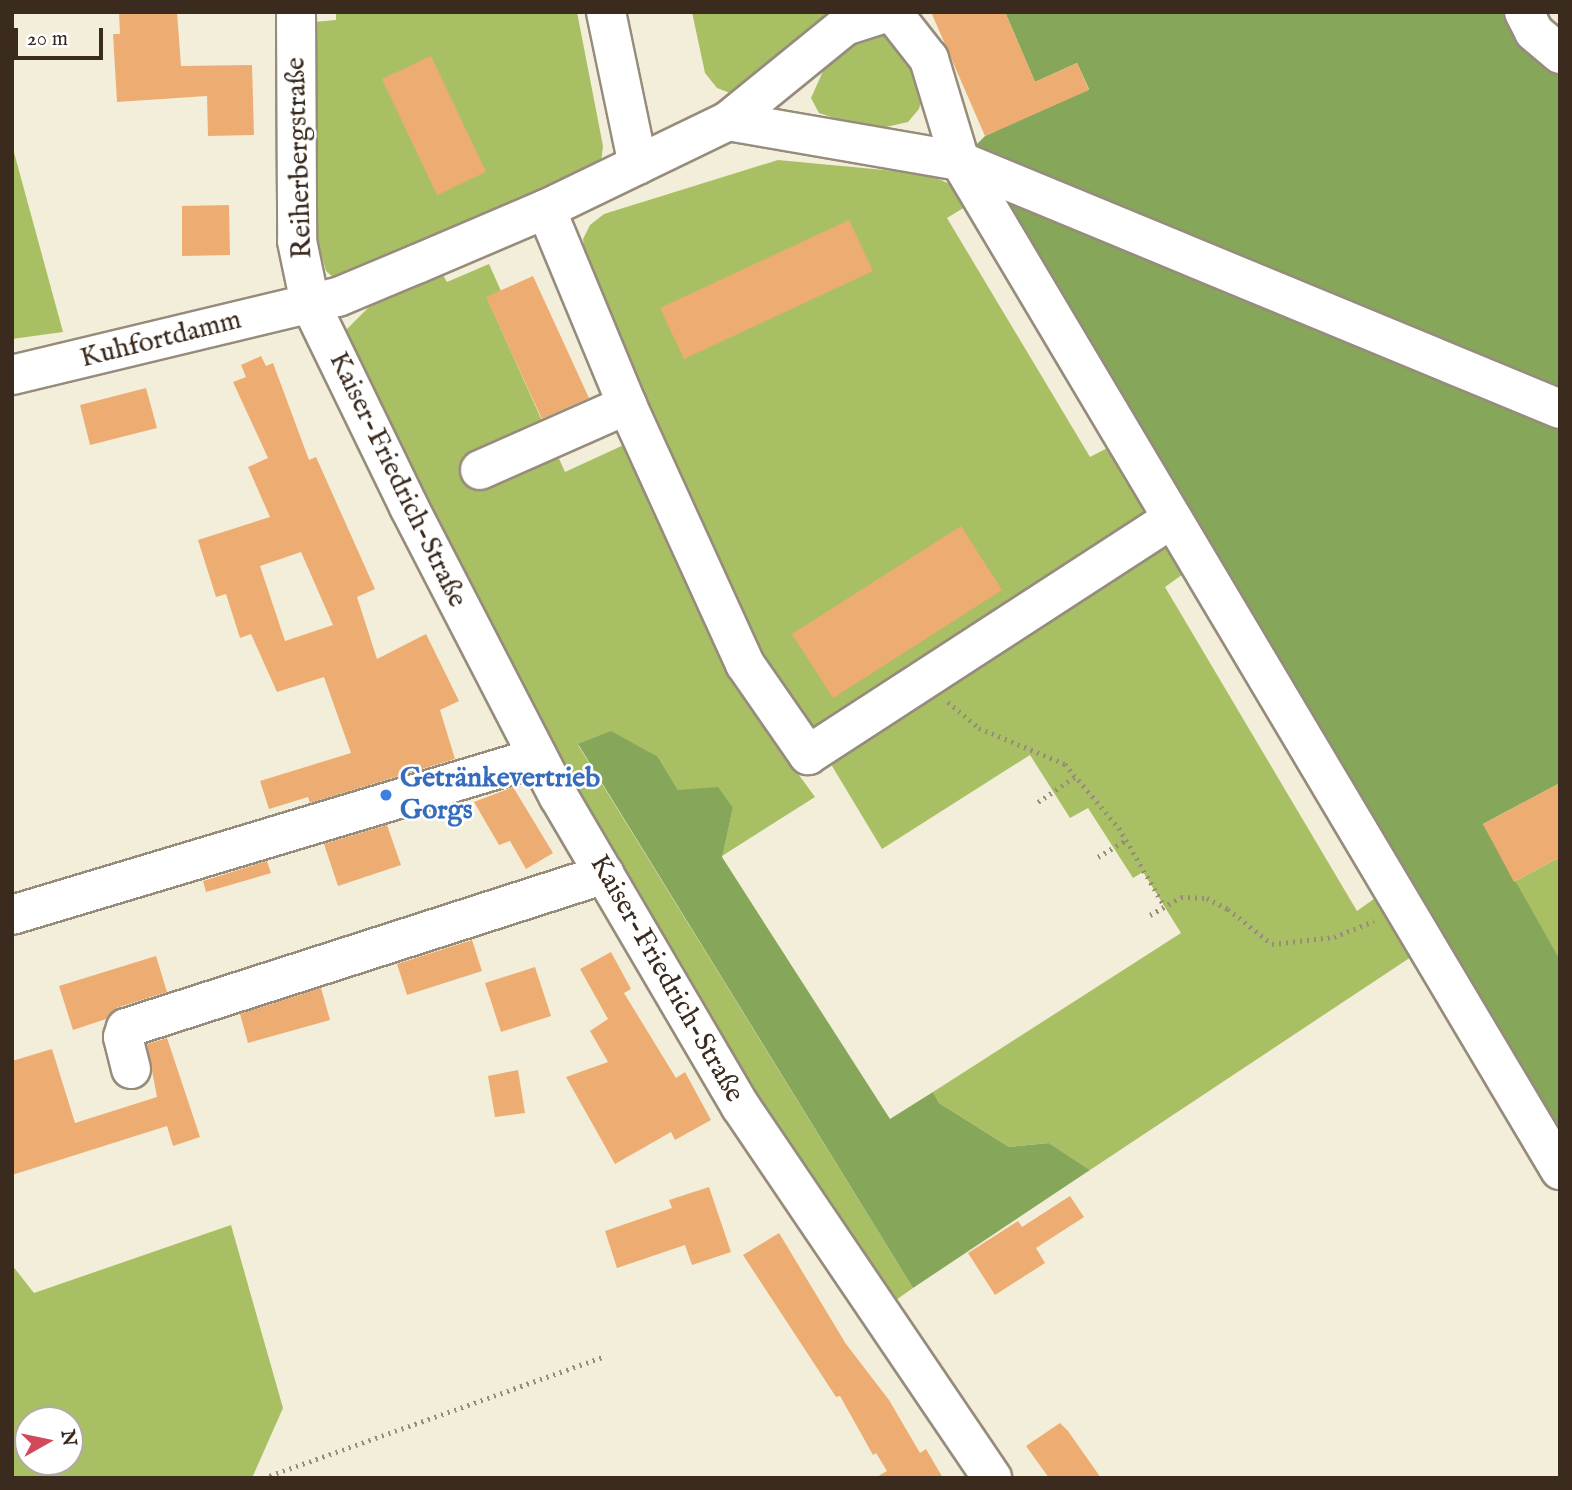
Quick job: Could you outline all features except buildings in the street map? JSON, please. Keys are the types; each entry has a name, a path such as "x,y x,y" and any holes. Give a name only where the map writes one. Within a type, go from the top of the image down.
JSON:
{"street":[{"name":"Reiherbergstraße","path":"296,12 297,242 310,303"},
{"path":"606,12 638,165"},
{"name":"Kuhfortdamm","path":"12,375 338,297 546,209 728,121 845,26 891,12"},
{"path":"891,12 929,59 960,161 1170,520 1560,1170"},
{"path":"1524,12 1534,32 1560,54"},
{"path":"728,121 960,161 1560,409"},
{"path":"546,209 627,405 745,664 808,755 1170,520"},
{"name":"Kaiser-Friedrich-Straße","path":"310,303 409,507 538,757 605,874 741,1107 992,1478"},
{"path":"480,470 627,405"},
{"path":"12,915 538,757"},
{"path":"131,1069 122,1037 125,1028 605,874"}],"path":[{"path":"930,676 953,710 979,728 1038,750 1076,776 1126,840 1164,905"},
{"path":"1038,802 1076,776"},
{"path":"1098,857 1126,840"},
{"path":"1150,915 1181,897 1207,898 1228,909 1272,944 1334,937 1402,907"},
{"path":"263,1478 601,1357"}],"green space":[{"path":"336,12 577,12 603,146 601,163 341,278 333,277 326,271 315,232 314,22 336,20"},
{"path":"692,12 854,12 738,96 717,88 705,73"},
{"path":"1005,12 1524,12 1560,54 1560,783 1483,824 1560,960 1560,1170 960,161 985,136 1089,89 1077,63 1035,82"},
{"path":"879,28 897,36 924,90 919,109 908,122 886,127 855,125 819,113 811,98 828,60 855,38"},
{"path":"12,145 63,332 12,339"},
{"path":"778,160 927,174 950,184 970,204 947,218 1090,457 1113,445 1149,514 818,728 807,728 761,657 586,261 583,239 590,225 604,214"},
{"path":"489,264 501,291 487,298 565,472 628,443 753,712 815,797 722,856 733,808 678,790 658,757 578,745 913,1288 889,1305 720,1044 597,838 342,334 374,302 442,273 447,282"},
{"path":"1157,548 1167,548 1186,572 1165,587 1357,911 1378,896 1414,955 1090,1170 1049,1143 1009,1147 939,1103 933,1092 1181,933 1143,872 1133,878 1088,808 1070,818 1030,755 882,849 832,766 834,757"},
{"path":"611,731 658,757 678,790 718,787 733,808 722,857 890,1119 933,1092 939,1103 1009,1147 1049,1143 1090,1170 913,1288 578,744"},
{"path":"1560,857 1560,960 1514,882"},
{"path":"231,1225 283,1408 252,1478 12,1478 12,1265 34,1293"}],"place":[{"name":"Getränkevertrieb Gorgs","path":"386,795"}]}
